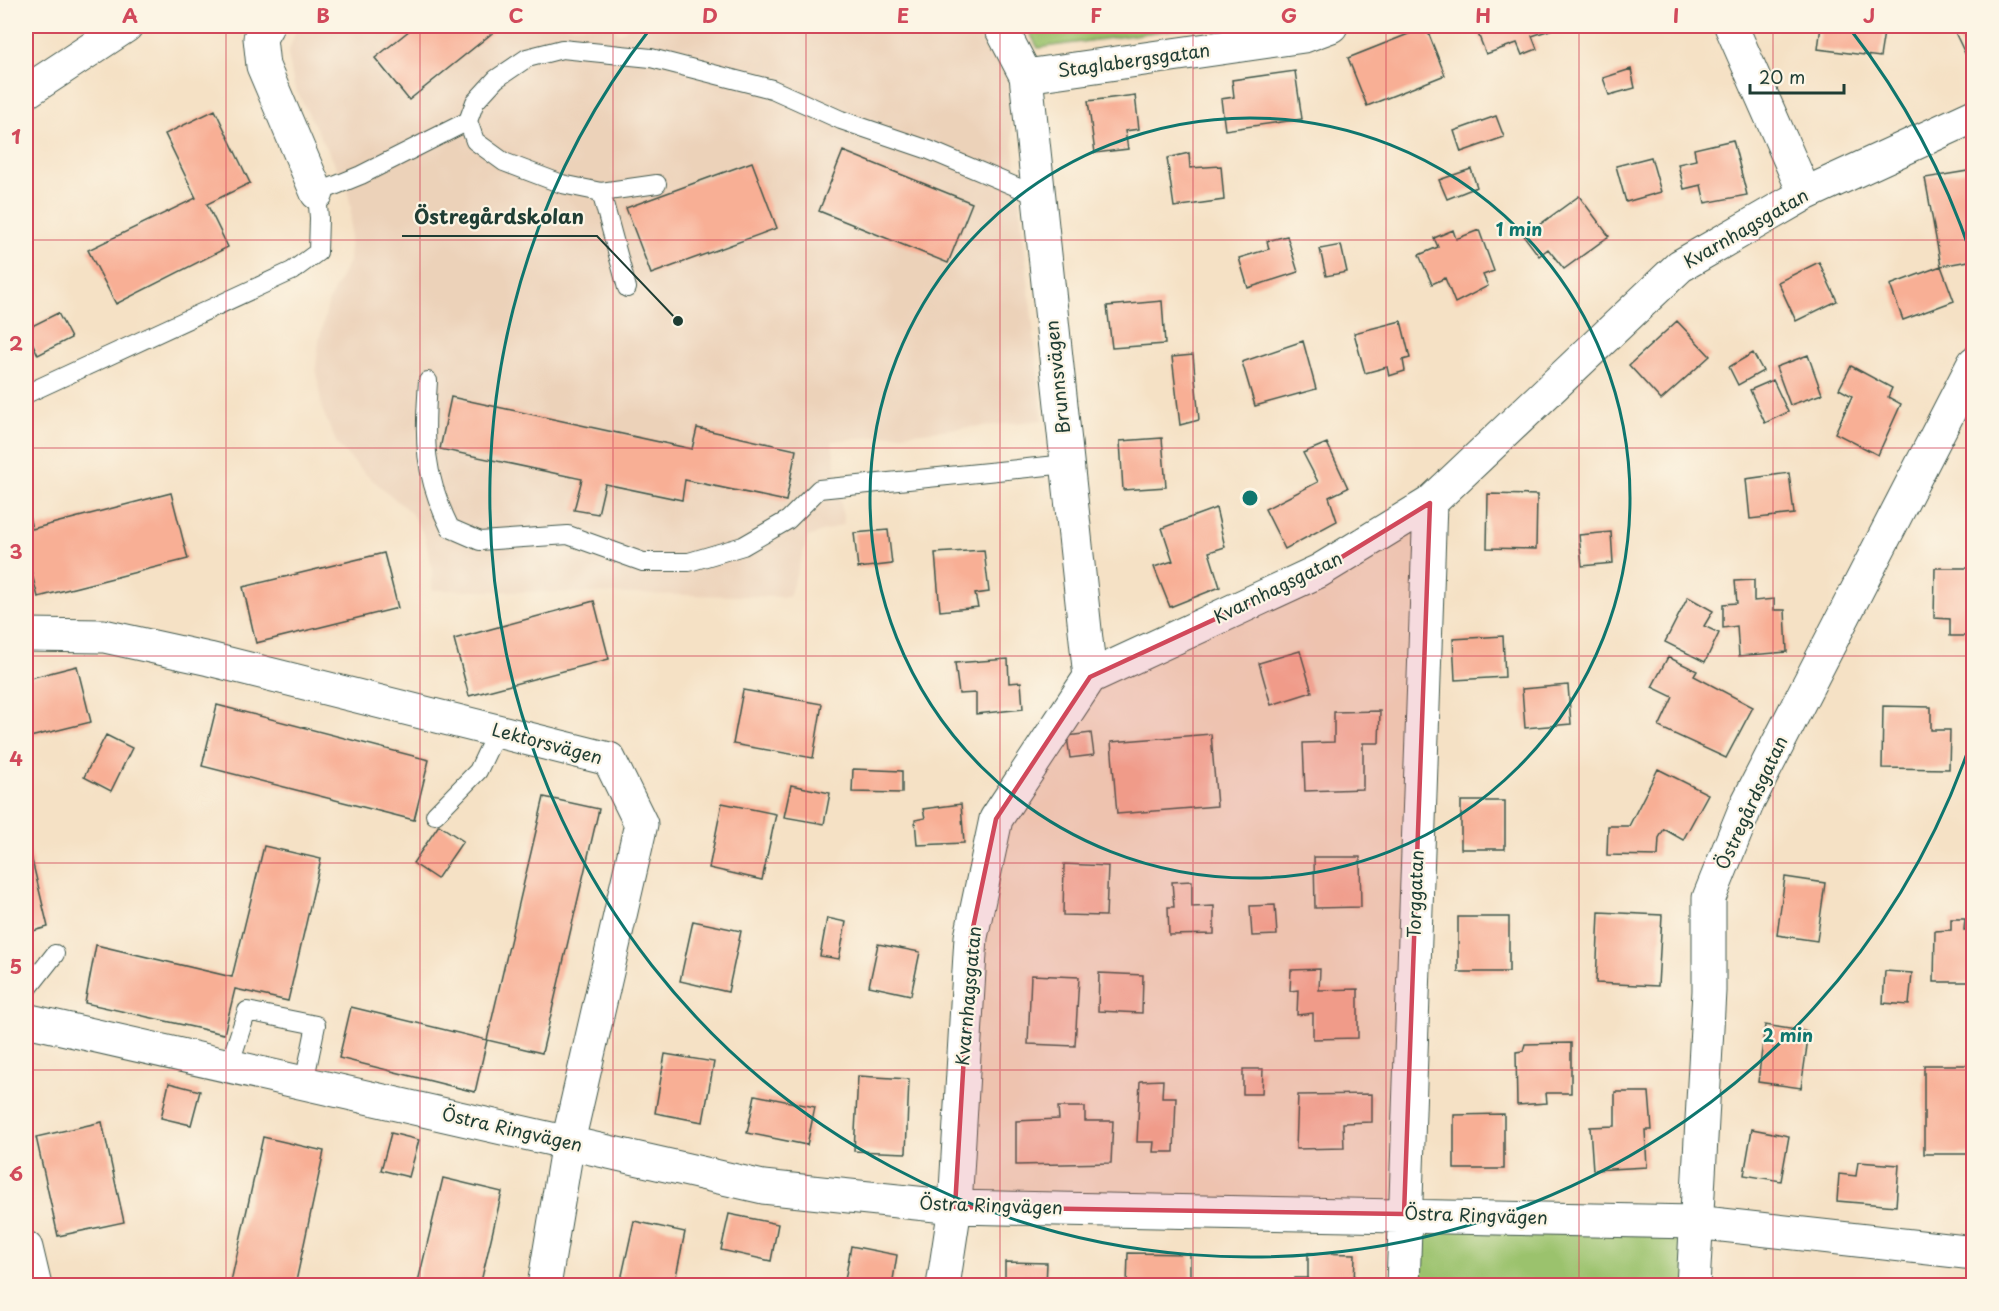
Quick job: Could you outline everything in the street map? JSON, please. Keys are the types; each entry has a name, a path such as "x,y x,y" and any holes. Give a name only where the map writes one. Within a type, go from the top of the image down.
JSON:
{"street":[{"path":"26,92 126,26"},
{"path":"267,26 260,38 263,66 317,193"},
{"path":"1000,26 1026,76"},
{"name":"Staglabergsgatan","path":"1026,76 1304,36 1332,26"},
{"path":"1731,26 1805,194"},
{"name":"Brunnsvägen","path":"1026,76 1090,677"},
{"name":"Kvarnhagsgatan","path":"943,1286 955,1207 971,937 996,819 1090,677 1319,571 1431,502 1680,266 1805,194 1974,116"},
{"name":"Östregårdsgatan","path":"1693,1286 1709,991 1709,898 1747,804 1974,363"},
{"name":"Torggatan","path":"1404,1286 1404,1214 1431,502"},
{"name":"Lektorsvägen","path":"26,635 104,636 209,659 609,759 641,824 568,1142 544,1286"},
{"name":"Östra Ringvägen","path":"26,1020 763,1186 955,1207 1404,1214 1695,1222 1974,1253"},
{"path":"26,1248 35,1286"}],"lane":[{"path":"657,184 601,192 562,184 504,162 475,141 468,121 475,102 489,86 527,58 562,49 651,58 772,88 842,120 929,150 1038,196"},
{"path":"26,394 292,272 318,252 320,218 317,193 361,175 468,121"},
{"path":"601,192 627,288"},
{"path":"428,381 426,458 435,497 450,528 480,541 568,536 642,562 689,562 743,546 788,519 819,489 1067,464"},
{"path":"435,815 478,771 497,731"},
{"path":"26,992 55,954"},
{"path":"229,1066 247,1011 294,1019 316,1025 304,1083"}],"highlighted area":[{"path":"1430,503 1404,1214 955,1207 971,937 996,819 1090,677 1319,571"}],"shaded area":[{"path":"297,26 611,26 619,34 630,26 991,26 1006,73 1043,420 832,441 844,524 808,537 789,597 432,590 432,567 425,537 412,514 360,469 337,444 322,409 316,367 319,341 329,300 349,261 351,208 347,187 294,86 288,54"}],"green space":[{"path":"1026,26 1199,26 1038,48"},
{"path":"1404,1214 1695,1222 1693,1285 1404,1286"}],"building":[{"path":"415,26 501,26 409,100 375,58"},
{"path":"1475,26 1556,26 1556,28 1532,36 1537,49 1522,55 1517,43 1486,54"},
{"path":"1821,26 1885,26 1880,57 1818,49"},
{"path":"1952,26 1974,26 1974,64 1971,66"},
{"path":"1426,27 1445,75 1367,106 1348,58"},
{"path":"1631,69 1635,88 1609,95 1603,78"},
{"path":"1295,71 1302,119 1225,130 1221,99 1234,97 1232,80"},
{"path":"1135,95 1139,129 1125,131 1128,149 1095,153 1088,101"},
{"path":"215,110 250,183 207,204 228,247 116,304 88,250 196,198 165,134"},
{"path":"1496,116 1504,137 1461,152 1454,131"},
{"path":"1733,140 1747,195 1705,203 1701,185 1684,189 1678,164 1696,160 1694,149"},
{"path":"843,151 972,203 948,263 819,211"},
{"path":"1189,153 1190,168 1221,166 1224,200 1174,207 1167,158"},
{"path":"1651,157 1661,192 1626,202 1616,166"},
{"path":"752,162 777,228 651,274 626,208"},
{"path":"1471,169 1477,187 1447,199 1439,180"},
{"path":"1974,170 1974,260 1941,266 1925,178"},
{"path":"1579,196 1609,236 1564,269 1548,249 1539,256 1524,236"},
{"path":"1453,230 1456,239 1479,230 1494,271 1483,275 1488,286 1455,303 1445,278 1432,284 1419,255 1438,247 1434,238"},
{"path":"1287,236 1298,272 1248,288 1239,258 1269,249 1267,241"},
{"path":"1341,245 1347,272 1326,276 1320,249"},
{"path":"1819,262 1837,301 1796,321 1778,282"},
{"path":"1941,266 1954,301 1903,320 1890,285"},
{"path":"1162,301 1165,344 1112,348 1107,306"},
{"path":"58,313 71,338 38,355 26,329"},
{"path":"1401,321 1410,358 1403,360 1405,371 1389,376 1387,367 1365,373 1354,333"},
{"path":"1677,321 1710,356 1661,400 1629,365"},
{"path":"1303,341 1316,389 1255,406 1242,362"},
{"path":"1753,353 1763,371 1738,385 1729,367"},
{"path":"1193,355 1199,420 1180,425 1172,357"},
{"path":"1808,355 1822,394 1790,405 1776,367"},
{"path":"1851,366 1892,388 1888,397 1901,404 1878,455 1835,433 1852,396 1839,389"},
{"path":"1773,380 1788,412 1765,423 1750,390"},
{"path":"451,397 692,449 697,428 796,450 786,501 685,480 682,500 605,484 598,514 574,510 582,479 440,449"},
{"path":"1162,438 1166,487 1123,490 1120,441"},
{"path":"1327,443 1348,488 1329,497 1337,521 1285,549 1265,509 1318,482 1303,453"},
{"path":"1789,473 1794,514 1750,519 1746,479"},
{"path":"171,493 188,559 38,597 29,563 26,563 26,503 32,529"},
{"path":"1488,494 1537,495 1536,549 1487,548"},
{"path":"1216,508 1225,547 1209,552 1220,587 1170,607 1154,567 1173,561 1162,528"},
{"path":"888,530 892,564 858,568 854,533"},
{"path":"1611,532 1613,563 1582,566 1579,535"},
{"path":"984,550 989,592 975,594 978,607 940,611 935,553"},
{"path":"384,553 398,608 256,643 243,587"},
{"path":"1935,568 1974,568 1974,636 1950,636 1950,619 1934,618"},
{"path":"1754,580 1754,601 1774,599 1774,610 1785,610 1787,652 1739,656 1737,626 1723,628 1723,604 1737,603 1735,581"},
{"path":"1688,597 1713,611 1704,626 1719,633 1705,662 1665,642"},
{"path":"594,601 609,659 469,696 454,639"},
{"path":"1503,636 1505,677 1455,680 1453,639"},
{"path":"1300,651 1312,692 1271,705 1259,663"},
{"path":"1668,657 1697,671 1694,676 1753,707 1726,758 1659,727 1673,697 1652,687"},
{"path":"1008,659 1009,683 1021,682 1023,709 976,714 976,693 959,694 955,663"},
{"path":"77,666 91,722 26,738 26,679"},
{"path":"1568,685 1571,724 1525,728 1522,689"},
{"path":"743,690 822,704 813,758 733,744"},
{"path":"217,705 429,760 414,820 202,766"},
{"path":"1883,706 1931,707 1931,730 1950,730 1949,769 1882,768"},
{"path":"1380,711 1379,743 1363,743 1363,789 1305,791 1303,743 1334,742 1334,712"},
{"path":"1091,733 1094,755 1070,758 1067,736"},
{"path":"1211,734 1217,806 1117,814 1111,742"},
{"path":"106,735 132,748 111,791 84,777"},
{"path":"853,769 902,771 902,793 852,792"},
{"path":"1658,769 1708,794 1683,840 1664,829 1659,838 1658,856 1607,855 1608,826 1629,826"},
{"path":"791,785 830,793 824,824 784,817"},
{"path":"544,797 599,809 542,1053 487,1040"},
{"path":"1461,801 1505,801 1505,849 1461,849"},
{"path":"722,803 776,814 762,880 709,868"},
{"path":"961,804 964,843 917,845 915,820 925,818 923,809"},
{"path":"439,825 463,841 437,879 413,863"},
{"path":"26,835 48,927 26,933"},
{"path":"264,846 321,859 288,1001 235,989 224,1034 85,1003 96,945 232,977"},
{"path":"1314,857 1360,857 1361,907 1315,908"},
{"path":"1064,864 1108,866 1106,916 1063,915"},
{"path":"1785,877 1825,883 1817,941 1777,935"},
{"path":"1192,881 1192,907 1214,906 1214,934 1169,935 1168,907 1174,907 1172,882"},
{"path":"1275,905 1277,935 1252,936 1250,906"},
{"path":"1599,912 1662,915 1658,986 1596,983"},
{"path":"1458,917 1509,917 1509,972 1458,972"},
{"path":"827,918 846,922 839,959 820,956"},
{"path":"1951,919 1965,919 1964,930 1974,930 1974,982 1934,982 1935,931 1951,930"},
{"path":"693,921 741,931 728,992 680,981"},
{"path":"878,944 920,952 911,995 869,986"},
{"path":"1320,969 1319,990 1358,989 1358,1038 1313,1039 1313,1013 1297,1015 1298,990 1290,991 1291,970"},
{"path":"1885,971 1912,973 1909,1005 1883,1003"},
{"path":"1099,973 1143,975 1142,1013 1098,1011"},
{"path":"1031,975 1079,977 1075,1046 1028,1044"},
{"path":"351,1007 487,1040 475,1092 339,1058"},
{"path":"1765,1025 1809,1032 1801,1088 1758,1082"},
{"path":"1571,1043 1571,1093 1546,1093 1547,1103 1517,1105 1516,1052 1523,1051 1525,1044"},
{"path":"665,1054 714,1062 703,1122 655,1113"},
{"path":"1924,1065 1974,1065 1974,1154 1924,1154"},
{"path":"1243,1069 1263,1069 1262,1094 1243,1094"},
{"path":"858,1076 909,1079 906,1153 854,1151"},
{"path":"1163,1080 1162,1097 1176,1097 1174,1152 1153,1152 1154,1142 1137,1142 1140,1081"},
{"path":"169,1083 200,1091 191,1125 161,1118"},
{"path":"1615,1092 1649,1092 1652,1130 1645,1130 1647,1167 1593,1170 1590,1127 1615,1126"},
{"path":"1372,1094 1372,1122 1343,1123 1344,1148 1296,1149 1298,1095"},
{"path":"755,1095 815,1107 807,1145 747,1133"},
{"path":"1058,1107 1085,1107 1085,1121 1113,1121 1111,1163 1016,1165 1016,1121 1059,1119"},
{"path":"1504,1114 1504,1169 1454,1169 1454,1115"},
{"path":"102,1122 124,1222 58,1236 36,1137"},
{"path":"1752,1129 1789,1136 1781,1181 1744,1175"},
{"path":"391,1133 419,1140 409,1177 381,1170"},
{"path":"263,1137 324,1151 295,1286 230,1286"},
{"path":"1858,1162 1899,1165 1896,1206 1837,1201 1839,1174 1856,1176"},
{"path":"443,1178 502,1192 480,1286 417,1286"},
{"path":"729,1214 778,1224 771,1261 721,1250"},
{"path":"634,1221 685,1232 674,1286 647,1286 621,1280"},
{"path":"851,1246 897,1255 892,1286 844,1286"},
{"path":"1128,1253 1190,1254 1190,1286 1127,1286"},
{"path":"1308,1253 1355,1254 1354,1286 1295,1286 1295,1278 1308,1278"},
{"path":"1005,1262 1047,1263 1046,1286 992,1286 993,1282 1005,1282"},
{"path":"1784,1281 1829,1284 1829,1286 1783,1286"}],"place":[{"name":"Östregårdskolan","path":"678,321"}]}
